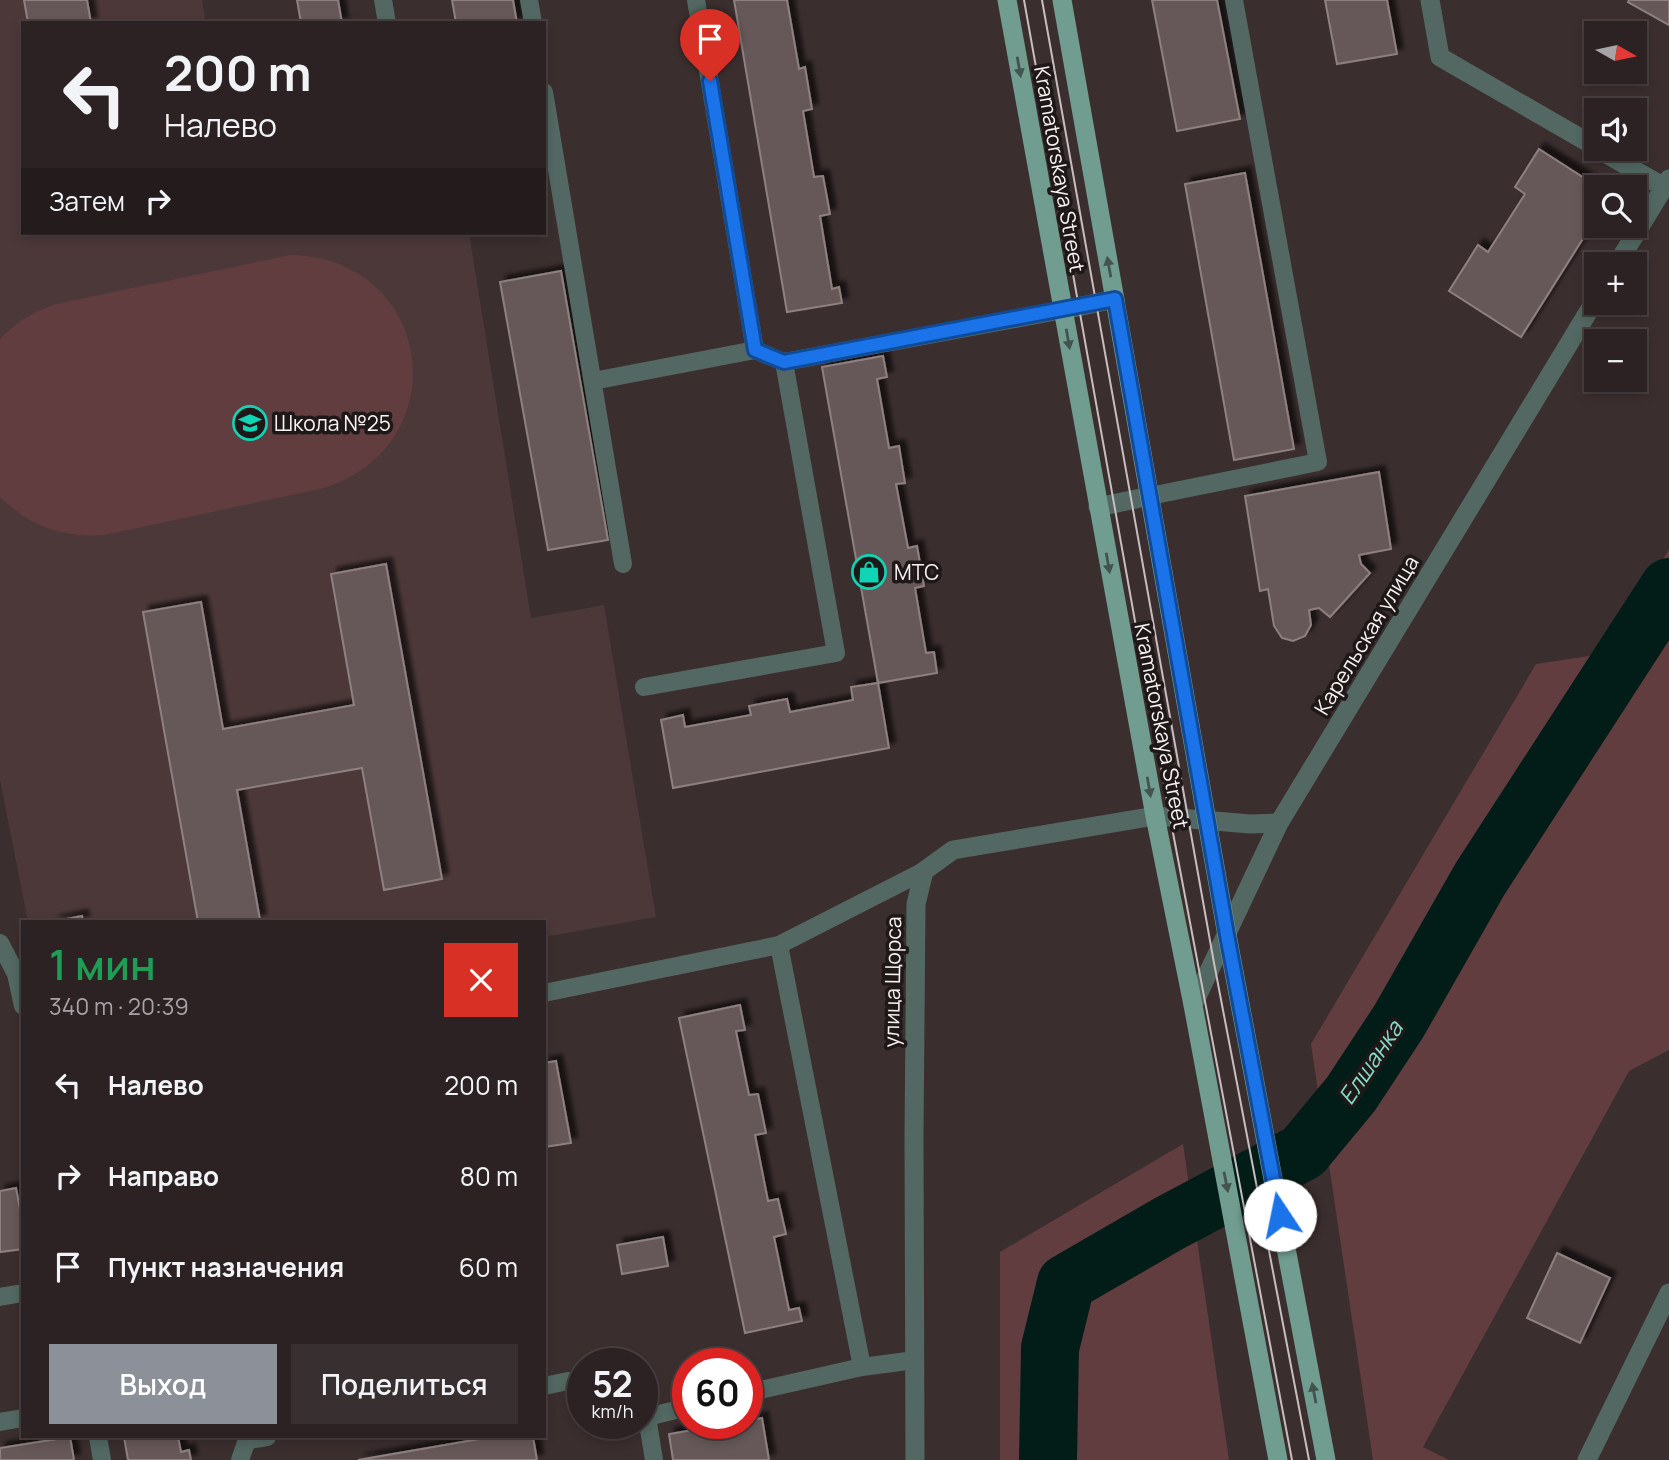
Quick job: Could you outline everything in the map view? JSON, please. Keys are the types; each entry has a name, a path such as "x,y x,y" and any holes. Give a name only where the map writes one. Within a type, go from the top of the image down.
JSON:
{"main road":[{"name":"Kramatorskaya Street","path":"1007,0 1155,816 1278,1460"},
{"name":"Kramatorskaya Street","path":"1062,0 1227,935 1326,1460"}],"street":[{"path":"1430,0 1440,57 1584,140"},
{"path":"1623,161 1667,183 1624,252"},
{"path":"1063,310 1115,299"},
{"name":"Карельская улица","path":"1193,1004 1279,823 1586,315"},
{"path":"1098,507 1150,496"},
{"path":"924,871 953,850 1155,816 1250,824 1279,823"},
{"name":"улица Щорса","path":"915,1460 916,904 924,871"},
{"path":"1587,1460 1669,1293"}],"lane":[{"path":"383,0 387,21"},
{"path":"529,0 533,21"},
{"path":"696,0 755,350"},
{"path":"1150,496 1318,462 1234,0"},
{"path":"546,104 623,564"},
{"path":"593,381 755,350 784,362 1063,310"},
{"path":"644,687 836,653 784,362"},
{"path":"546,993 779,945 924,871"},
{"path":"0,943 16,974 21,997"},
{"path":"779,945 862,1367"},
{"path":"0,1297 21,1293"},
{"path":"763,1390 862,1367 915,1360"},
{"path":"546,1386 567,1381"},
{"path":"0,1422 21,1418"},
{"path":"98,1438 102,1460"},
{"path":"240,1460 249,1438"},
{"path":"649,1439 654,1460"}],"shaded area":[{"name":"Школа №25","path":"0,0 202,0 206,21 21,21 21,235 469,235 531,618 604,605 656,917 546,937 546,920 28,920 0,780"},
{"path":"290,255 338,264 375,286 399,318 412,356 411,395 396,433 367,465 324,488 104,535 75,534 48,528 23,516 0,497 0,339 13,327 36,312 61,303"},
{"path":"1669,549 1669,1050 1629,1071 1423,1447 1449,1460 1373,1460 1311,1044 1536,664 1609,653"},
{"path":"1183,1144 1229,1460 1000,1460 1000,1252"}],"building":[{"path":"24,0 87,0 91,21 28,21"},
{"path":"297,0 338,0 342,21 301,21"},
{"path":"452,0 513,0 517,21 456,21"},
{"path":"734,0 787,0 799,69 805,67 812,109 803,111 814,177 823,176 830,214 820,216 832,289 839,287 842,303 787,312"},
{"path":"1152,0 1217,0 1240,119 1177,131"},
{"path":"1325,0 1387,0 1397,54 1337,64"},
{"path":"1669,0 1669,25 1628,2"},
{"path":"1539,149 1584,178 1584,237 1521,337 1449,291 1478,245 1488,252 1525,194 1515,187"},
{"path":"1245,173 1294,449 1234,460 1185,184"},
{"path":"561,271 608,540 548,550 500,282"},
{"path":"883,356 887,377 877,379 889,448 899,446 905,483 896,484 908,548 917,546 924,586 915,588 926,653 934,652 937,673 878,683 822,367"},
{"path":"1379,472 1391,549 1359,555 1361,564 1370,573 1330,617 1319,608 1309,610 1311,625 1305,636 1293,641 1282,638 1274,626 1268,589 1260,591 1245,496"},
{"path":"386,564 442,879 384,890 362,768 237,790 260,920 198,920 143,612 201,602 223,729 354,705 331,574"},
{"path":"878,683 889,748 673,788 661,720 683,715 685,727 751,715 749,706 787,699 790,712 853,700 851,687"},
{"path":"82,916 83,920 62,920"},
{"path":"740,1005 745,1030 736,1031 749,1095 758,1094 766,1133 755,1135 768,1201 778,1199 786,1234 774,1237 789,1310 799,1308 802,1321 745,1333 679,1018"},
{"path":"556,1061 571,1143 546,1147 546,1063"},
{"path":"16,1188 21,1214 21,1249 0,1252 0,1191"},
{"path":"663,1237 668,1266 622,1274 617,1245"},
{"path":"1557,1253 1610,1278 1580,1343 1527,1318"},
{"path":"763,1424 769,1460 673,1460 669,1434 672,1434 672,1439 763,1439"},
{"path":"70,1438 74,1460 0,1460 0,1448"},
{"path":"124,1438 178,1438 181,1452 189,1450 191,1460 128,1460"},
{"path":"485,1438 533,1438 537,1460 358,1460"}],"waterway":[{"name":"Елшанка","path":"1048,1460 1050,1348 1066,1283 1168,1224 1303,1152 1351,1094 1399,1021 1480,879 1669,587"}],"tram line":[{"path":"1024,0 1170,817 1292,1460"},
{"path":"1042,0 1214,963 1309,1460"}],"place":[{"name":"Школа №25","path":"250,423"},
{"name":"МТС","path":"869,572"}],"route":[{"path":"710,81 755,350 784,362 1115,299 1227,935 1280,1215"}]}
